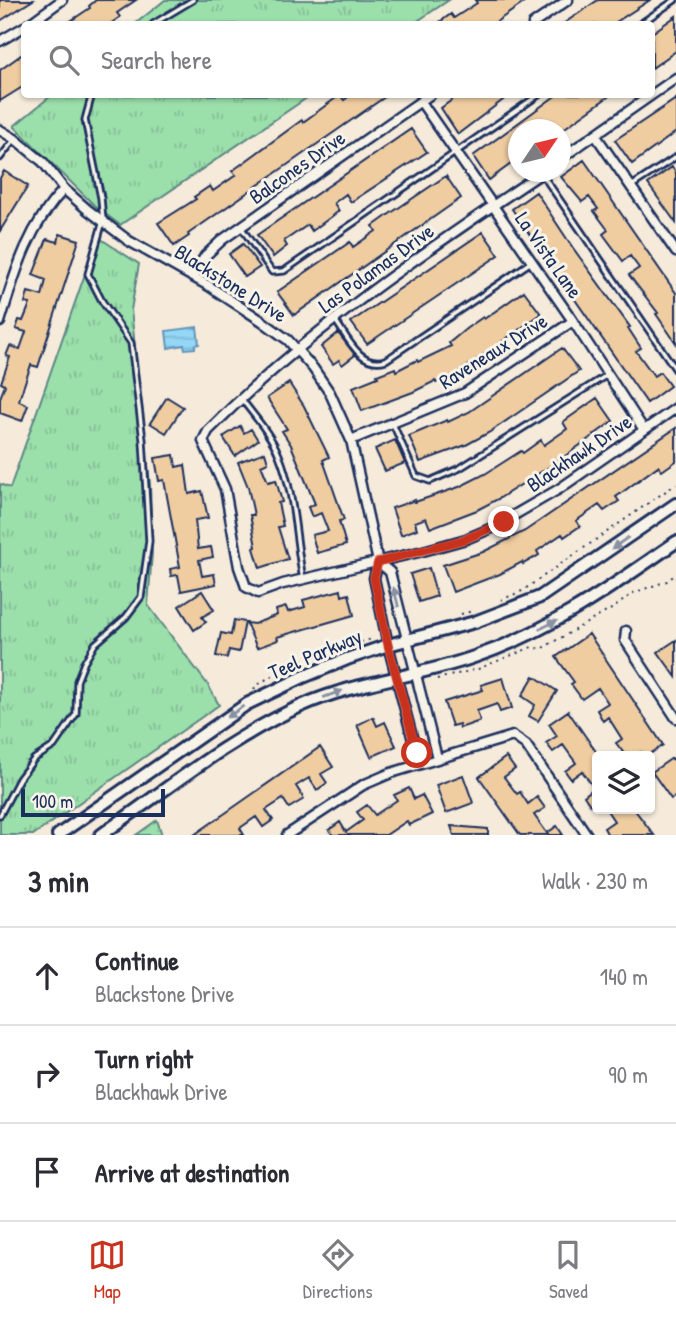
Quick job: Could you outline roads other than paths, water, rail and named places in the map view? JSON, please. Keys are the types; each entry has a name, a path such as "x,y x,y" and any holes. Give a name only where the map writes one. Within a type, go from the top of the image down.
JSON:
{"main road":[{"name":"Teel Parkway","path":"58,835 247,704 303,677 388,645 475,622 540,597 676,504"},
{"name":"Teel Parkway","path":"101,835 249,732 303,705 350,688 473,658 519,639 570,614 676,542"}],"street":[{"path":"33,21 62,0"},
{"path":"537,21 568,0"},
{"path":"0,41 21,29"},
{"path":"655,93 676,78"},
{"name":"Balcones Drive","path":"192,277 205,256 241,227 426,98"},
{"path":"571,152 648,98"},
{"name":"La Vista Lane","path":"421,102 609,373 645,430"},
{"name":"Blackstone Drive","path":"0,130 43,162 64,190 129,241 192,277 288,340 330,393 351,440 378,562 374,578 388,645 419,763"},
{"path":"596,136 676,252"},
{"name":"Las Polamas Drive","path":"258,593 246,587 239,567 225,489 204,440 208,431 297,350 363,295 527,182"},
{"path":"0,322 31,234 41,216 64,190"},
{"name":"Raveneaux Drive","path":"351,440 465,393 573,321"},
{"name":"Blackhawk Drive","path":"258,593 466,539 504,522 559,489 676,408"},
{"name":"Blackstone Drive","path":"378,562 390,572 437,758"},
{"path":"626,631 625,640 676,718"},
{"path":"287,835 363,785 419,763 513,736 526,745 587,835"}],"lane":[{"path":"158,21 193,0"},
{"path":"644,21 675,0"},
{"path":"0,815 19,779 34,760 54,746 76,714 78,681 95,644 126,617 141,597 149,541 143,440 131,343 102,301 88,274 103,221 85,120 91,98"},
{"path":"241,227 272,272 284,271 534,98"},
{"path":"0,158 15,139"},
{"path":"631,187 676,157"},
{"path":"549,182 676,370"},
{"path":"335,319 359,355 378,363 531,262"},
{"path":"393,423 416,476 430,481 460,468 609,373"},
{"path":"242,399 264,428 279,455 290,495 303,580"}],"water":[{"path":"197,327 199,344 195,345 195,348 185,349 184,345 168,348 166,331"}]}
